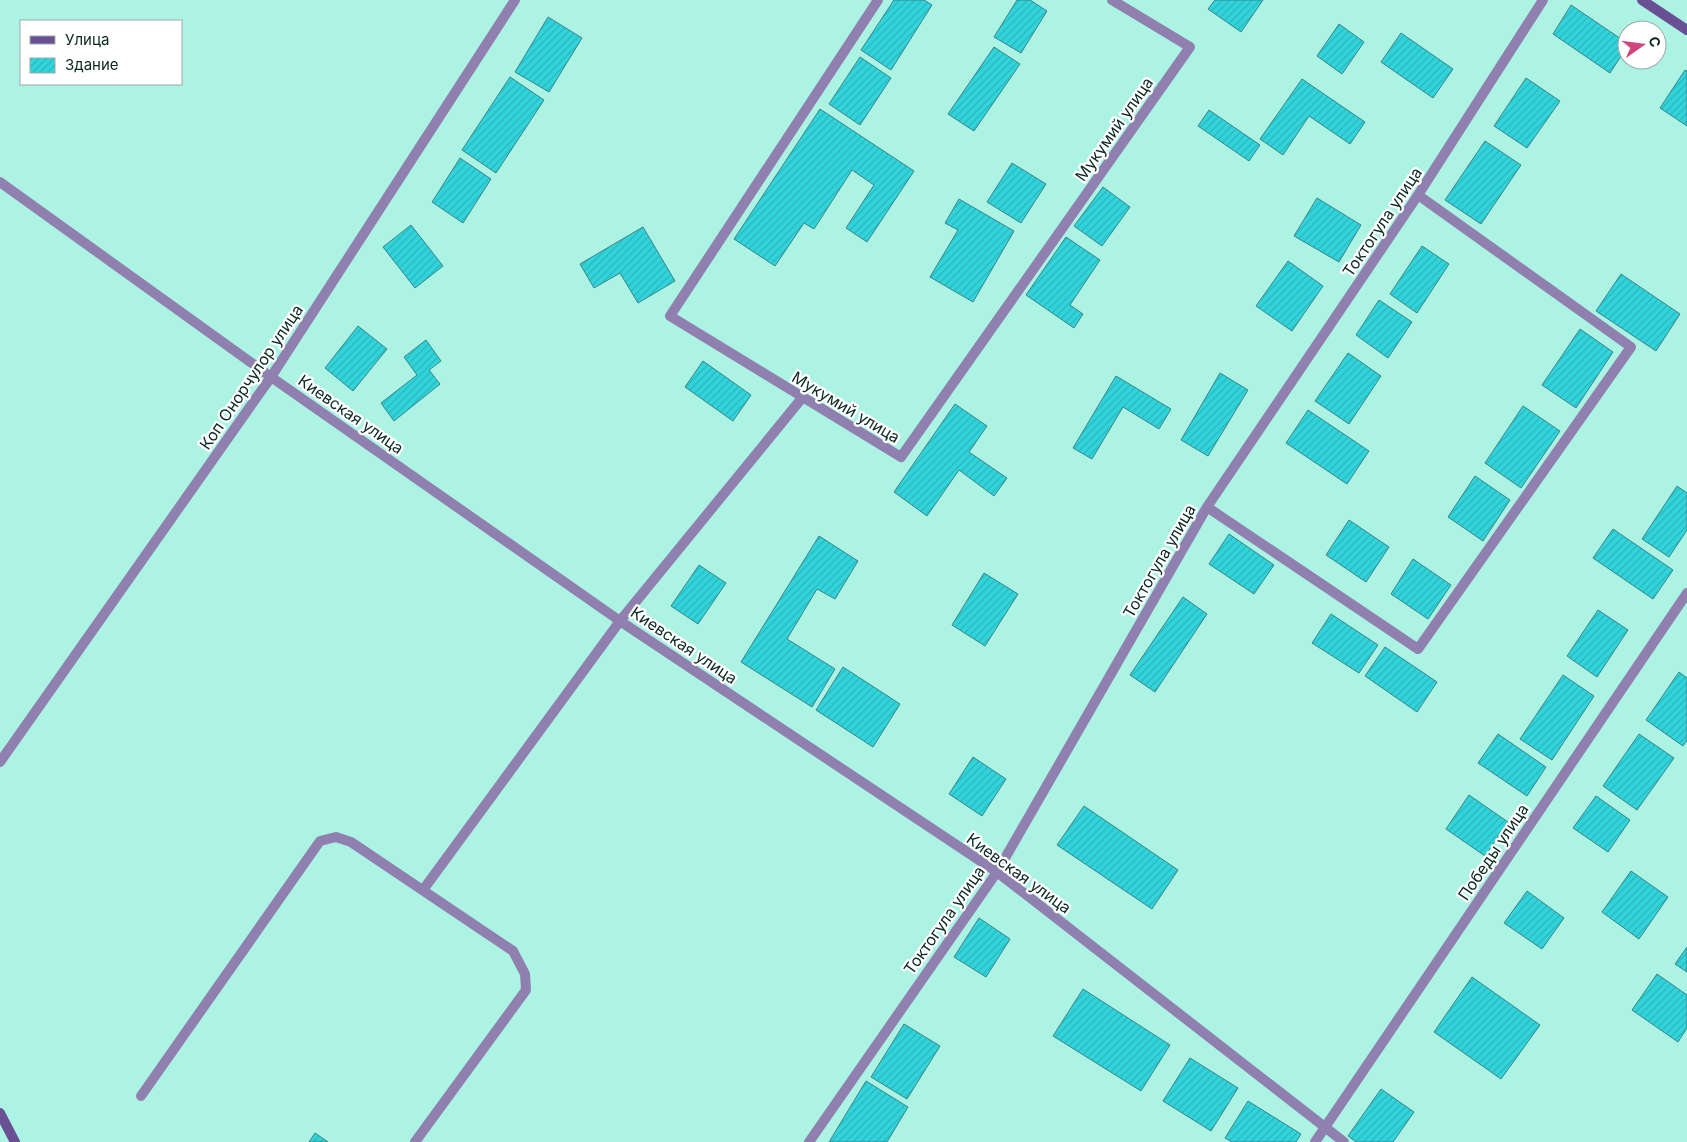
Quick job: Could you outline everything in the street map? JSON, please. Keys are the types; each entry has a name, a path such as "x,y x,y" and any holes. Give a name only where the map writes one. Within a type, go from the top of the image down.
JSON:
{"street":[{"name":"Коп Онорчулор улица","path":"0,762 271,377 515,0"},
{"name":"Мукумий улица","path":"878,0 670,316 901,457 1190,47 1112,0"},
{"name":"Токтогула улица","path":"809,1142 996,872 1207,507 1418,195 1543,0"},
{"path":"1642,0 1687,30"},
{"name":"Киевская улица","path":"0,182 271,377 620,621 996,872 1344,1142"},
{"path":"1207,507 1418,649 1631,347 1418,195"},
{"path":"423,890 620,621 802,398"},
{"name":"Победы улица","path":"1315,1142 1687,593"},
{"path":"141,1096 320,841 336,837 351,842 513,951 524,974 526,990 415,1142"},
{"path":"0,1113 15,1142"}],"building":[{"path":"894,0 924,0 932,5 891,70 861,50"},
{"path":"1017,0 1030,0 1047,11 1021,53 994,37"},
{"path":"1215,0 1263,0 1241,32 1208,9"},
{"path":"1571,5 1617,36 1617,62 1610,73 1553,34"},
{"path":"548,17 582,38 549,92 515,72"},
{"path":"1339,24 1364,42 1342,74 1317,56"},
{"path":"1401,33 1453,69 1433,98 1381,62"},
{"path":"994,47 1020,64 974,131 948,114"},
{"path":"860,57 891,78 860,125 829,104"},
{"path":"1685,70 1687,71 1687,126 1660,108"},
{"path":"510,77 544,100 496,173 462,150"},
{"path":"1526,78 1560,101 1527,148 1494,126"},
{"path":"1302,79 1365,122 1350,144 1309,116 1283,155 1260,139"},
{"path":"820,109 914,171 867,242 846,228 874,185 852,170 814,229 804,223 775,266 734,239"},
{"path":"1209,110 1260,145 1249,161 1198,126"},
{"path":"1485,141 1521,165 1481,224 1445,200"},
{"path":"460,158 491,179 463,223 432,202"},
{"path":"1012,163 1046,184 1021,223 987,202"},
{"path":"1103,187 1130,207 1102,246 1074,226"},
{"path":"1317,198 1361,225 1339,262 1294,236"},
{"path":"959,199 1014,231 973,302 930,277 958,230 945,223"},
{"path":"411,225 443,266 415,288 383,247"},
{"path":"643,227 675,281 638,303 620,273 594,288 580,264"},
{"path":"1066,237 1100,260 1070,305 1083,314 1074,328 1026,295"},
{"path":"1422,246 1449,264 1417,313 1390,294"},
{"path":"1288,261 1323,286 1292,331 1256,306"},
{"path":"1621,274 1680,314 1656,351 1596,311"},
{"path":"1379,300 1412,322 1388,358 1356,335"},
{"path":"358,326 387,349 353,391 325,368"},
{"path":"1580,329 1613,352 1576,408 1542,385"},
{"path":"426,340 441,361 429,370 440,384 394,421 381,403 417,375 404,357"},
{"path":"1348,353 1381,376 1349,424 1315,401"},
{"path":"703,361 751,395 733,421 685,387"},
{"path":"1220,373 1248,390 1208,456 1181,440"},
{"path":"1116,376 1171,409 1159,429 1123,407 1092,459 1073,448"},
{"path":"955,404 987,426 969,452 1007,478 994,496 959,470 927,516 894,492"},
{"path":"1523,406 1560,431 1521,488 1485,463"},
{"path":"1308,410 1369,451 1347,484 1286,443"},
{"path":"1475,476 1510,500 1483,541 1448,517"},
{"path":"1677,486 1687,493 1687,530 1669,557 1642,539"},
{"path":"1349,520 1389,547 1366,582 1326,555"},
{"path":"1613,529 1673,570 1653,599 1593,558"},
{"path":"1229,534 1274,565 1254,594 1209,564"},
{"path":"819,536 858,561 835,599 817,589 787,639 835,669 812,707 741,662"},
{"path":"1413,559 1451,585 1428,619 1391,594"},
{"path":"699,565 726,583 698,624 671,606"},
{"path":"984,573 1018,594 985,646 952,625"},
{"path":"1183,597 1207,614 1155,692 1130,675"},
{"path":"1598,610 1628,630 1597,677 1567,656"},
{"path":"1331,614 1378,645 1359,673 1312,643"},
{"path":"1385,647 1437,682 1417,712 1365,676"},
{"path":"843,667 900,704 873,747 816,710"},
{"path":"1679,672 1687,678 1687,740 1683,746 1646,720"},
{"path":"1563,675 1594,696 1552,760 1520,739"},
{"path":"1498,734 1546,767 1527,796 1478,763"},
{"path":"1639,734 1674,758 1637,810 1603,786"},
{"path":"973,757 1006,779 982,816 949,794"},
{"path":"1469,795 1508,822 1485,856 1446,829"},
{"path":"1596,796 1630,820 1608,852 1573,828"},
{"path":"1084,806 1178,870 1152,909 1057,845"},
{"path":"1631,871 1668,897 1639,939 1602,912"},
{"path":"1527,891 1564,918 1542,949 1504,923"},
{"path":"979,918 1010,939 986,977 954,957"},
{"path":"1687,947 1687,972 1675,964"},
{"path":"1657,974 1687,995 1687,1028 1678,1042 1632,1010"},
{"path":"1472,977 1540,1025 1501,1079 1434,1032"},
{"path":"1083,989 1170,1045 1141,1091 1053,1036"},
{"path":"904,1024 940,1046 907,1099 871,1077"},
{"path":"1190,1058 1238,1088 1211,1131 1163,1101"},
{"path":"866,1081 908,1107 887,1142 829,1142"},
{"path":"1381,1089 1414,1112 1393,1142 1356,1142 1348,1136"},
{"path":"1248,1101 1301,1134 1296,1142 1232,1142 1225,1138"},
{"path":"315,1133 328,1142 309,1142"}]}
